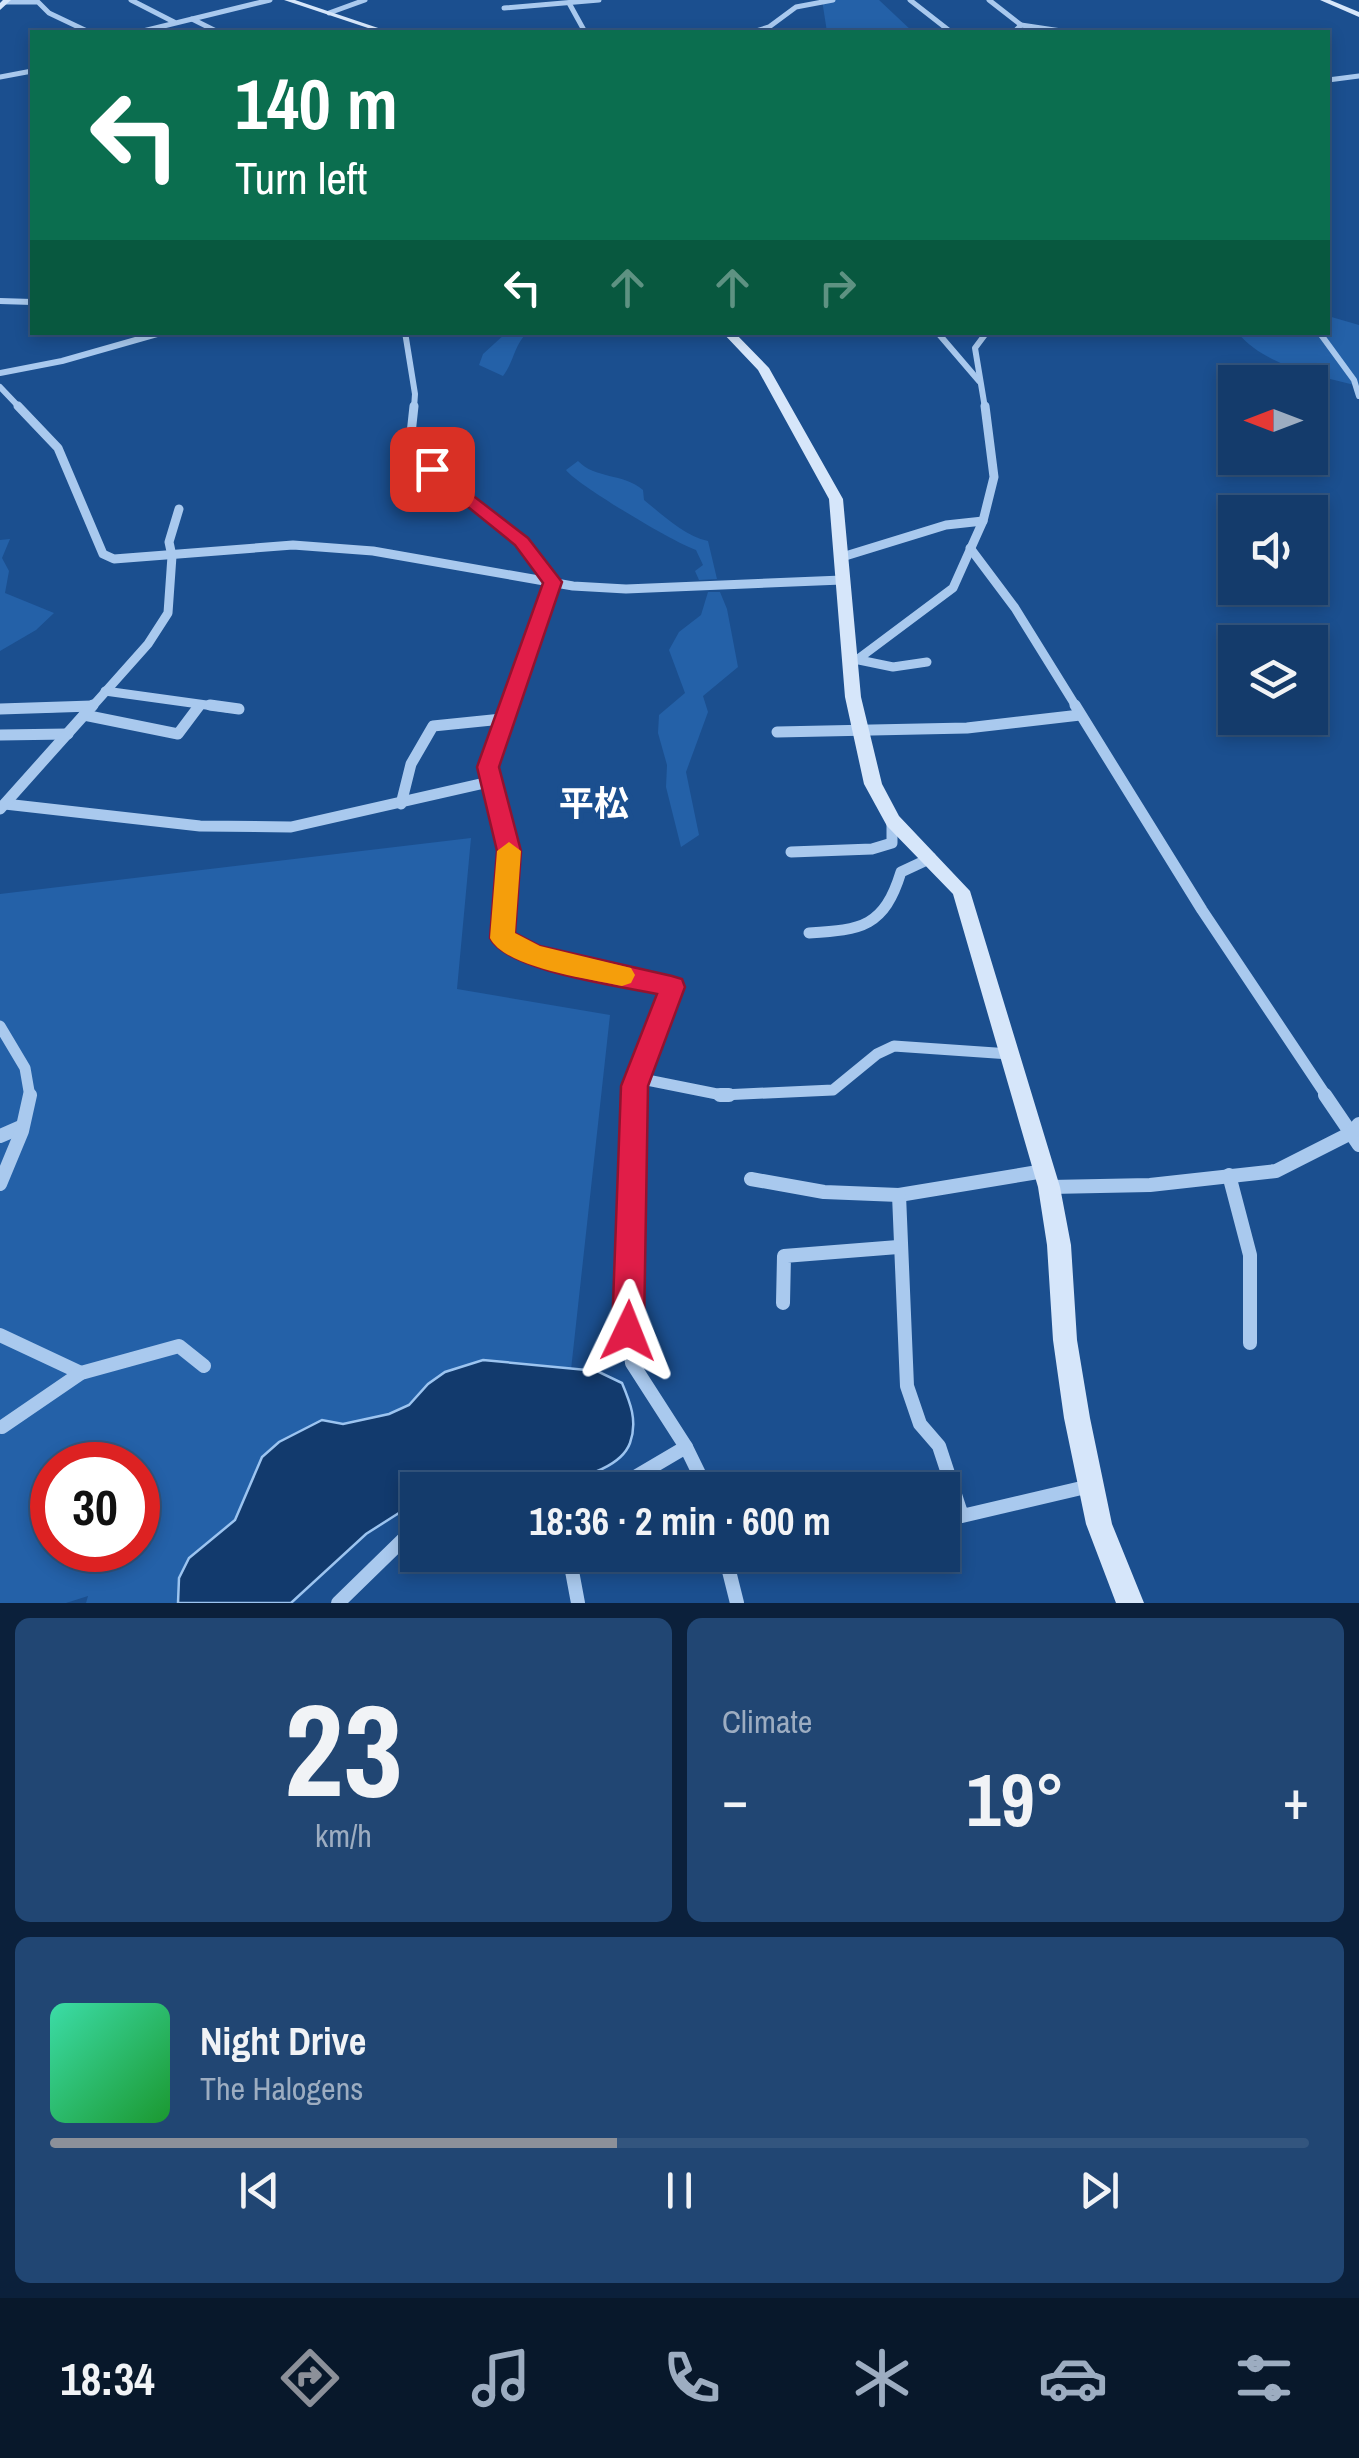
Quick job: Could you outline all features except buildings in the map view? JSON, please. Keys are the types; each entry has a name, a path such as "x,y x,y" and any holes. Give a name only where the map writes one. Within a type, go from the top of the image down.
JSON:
{"street":[{"path":"131,0 174,22"},
{"path":"146,30 270,0"},
{"path":"288,0 380,30"},
{"path":"328,13 366,0"},
{"path":"504,8 599,0"},
{"path":"807,0 834,0"},
{"path":"910,0 948,30"},
{"path":"989,0 1034,30"},
{"path":"1324,0 1359,14"},
{"path":"760,30 777,25 786,12 820,1"},
{"path":"3,2 38,2 58,20 78,23 87,30"},
{"path":"569,2 585,30"},
{"path":"191,19 214,30"},
{"path":"1016,30 1021,25"},
{"path":"1021,25 1055,30"},
{"path":"0,76 30,70"},
{"path":"1330,80 1359,76"},
{"path":"0,301 30,302"},
{"path":"0,373 62,361 153,335"},
{"path":"405,335 415,394 410,443 415,452 521,542 549,575 550,582 488,767 509,851 502,938 534,956 672,987 637,1078 628,1331 632,1362 698,1472"},
{"path":"730,335 763,368 830,484 837,506 842,580 855,662 858,732 873,784 892,821 961,891 1047,1179 1060,1244 1065,1340 1091,1486 1100,1524 1130,1603"},
{"path":"940,335 983,385"},
{"path":"855,662 952,588 983,521 994,477 992,430 974,348 985,335"},
{"path":"1321,335 1354,380 1359,396"},
{"path":"0,387 58,448 102,554 114,558 276,545 342,547 550,582 626,590 842,580"},
{"path":"3,806 148,644 168,613 172,556 169,542 178,509"},
{"path":"842,557 946,525 983,521"},
{"path":"751,1180 824,1192 899,1195 1047,1179 1150,1185 1276,1171 1356,1134 1202,910 1015,608 970,548"},
{"path":"855,662 906,667 927,662"},
{"path":"105,691 240,709"},
{"path":"0,709 88,711 178,734 199,706"},
{"path":"777,732 979,728 1080,715"},
{"path":"400,804 412,764 432,726 502,719"},
{"path":"0,734 68,734"},
{"path":"3,806 238,827 291,827 489,782"},
{"path":"791,852 872,850 892,843 892,821"},
{"path":"809,933 862,930 894,900 901,872 931,857"},
{"path":"0,1026 27,1072 29,1101 0,1184"},
{"path":"637,1078 722,1095 833,1090 849,1084 878,1049 894,1046 1010,1054"},
{"path":"0,1136 21,1127"},
{"path":"1229,1176 1250,1255 1250,1343"},
{"path":"899,1195 898,1247 904,1282 907,1386 920,1424 939,1446 962,1516 1091,1486"},
{"path":"783,1304 784,1256 898,1247"},
{"path":"0,1335 81,1373"},
{"path":"2,1426 81,1373 179,1346 204,1366"},
{"path":"644,1472 686,1447"},
{"path":"338,1603 400,1543"},
{"path":"572,1572 578,1603"},
{"path":"730,1572 737,1603"}],"shaded area":[{"path":"822,0 879,0 911,30 827,30"},
{"path":"1330,317 1359,325 1359,386 1328,378 1328,365 1286,365 1263,354 1240,335 1330,335"},
{"path":"504,335 525,335 503,376 479,365 483,354"},
{"path":"578,461 593,471 635,485 643,490 644,500 666,518 708,541 717,579 699,580 695,571 703,565 696,550 627,513 566,470"},
{"path":"10,539 2,558 9,571 5,593 54,613 36,630 0,651 0,540"},
{"path":"708,592 720,592 727,609 738,667 703,696 708,712 686,772 699,835 681,847 666,787 667,765 658,733 659,715 685,693 669,650 679,632 701,615"},
{"path":"471,838 457,989 610,1015 568,1397 429,1472 400,1472 400,1487 185,1603 86,1603 88,1596 66,1603 0,1603 0,894"},
{"path":"483,1360 597,1371 622,1383 633,1419 630,1443 617,1460 595,1472 400,1472 400,1512 366,1534 291,1603 178,1603 179,1578 189,1558 235,1520 262,1457 279,1442 322,1420 343,1424 389,1414 409,1405 445,1372"}],"slow traffic":[{"path":"509,851 510,879 502,938 534,956 622,975"}],"district":[{"name":"平松","path":"594,804"}],"route":[{"path":"432,469 521,542 549,575 548,582 552,582 488,767 509,851 510,879 502,938 534,956 672,987 634,1086 628,1331"}]}
